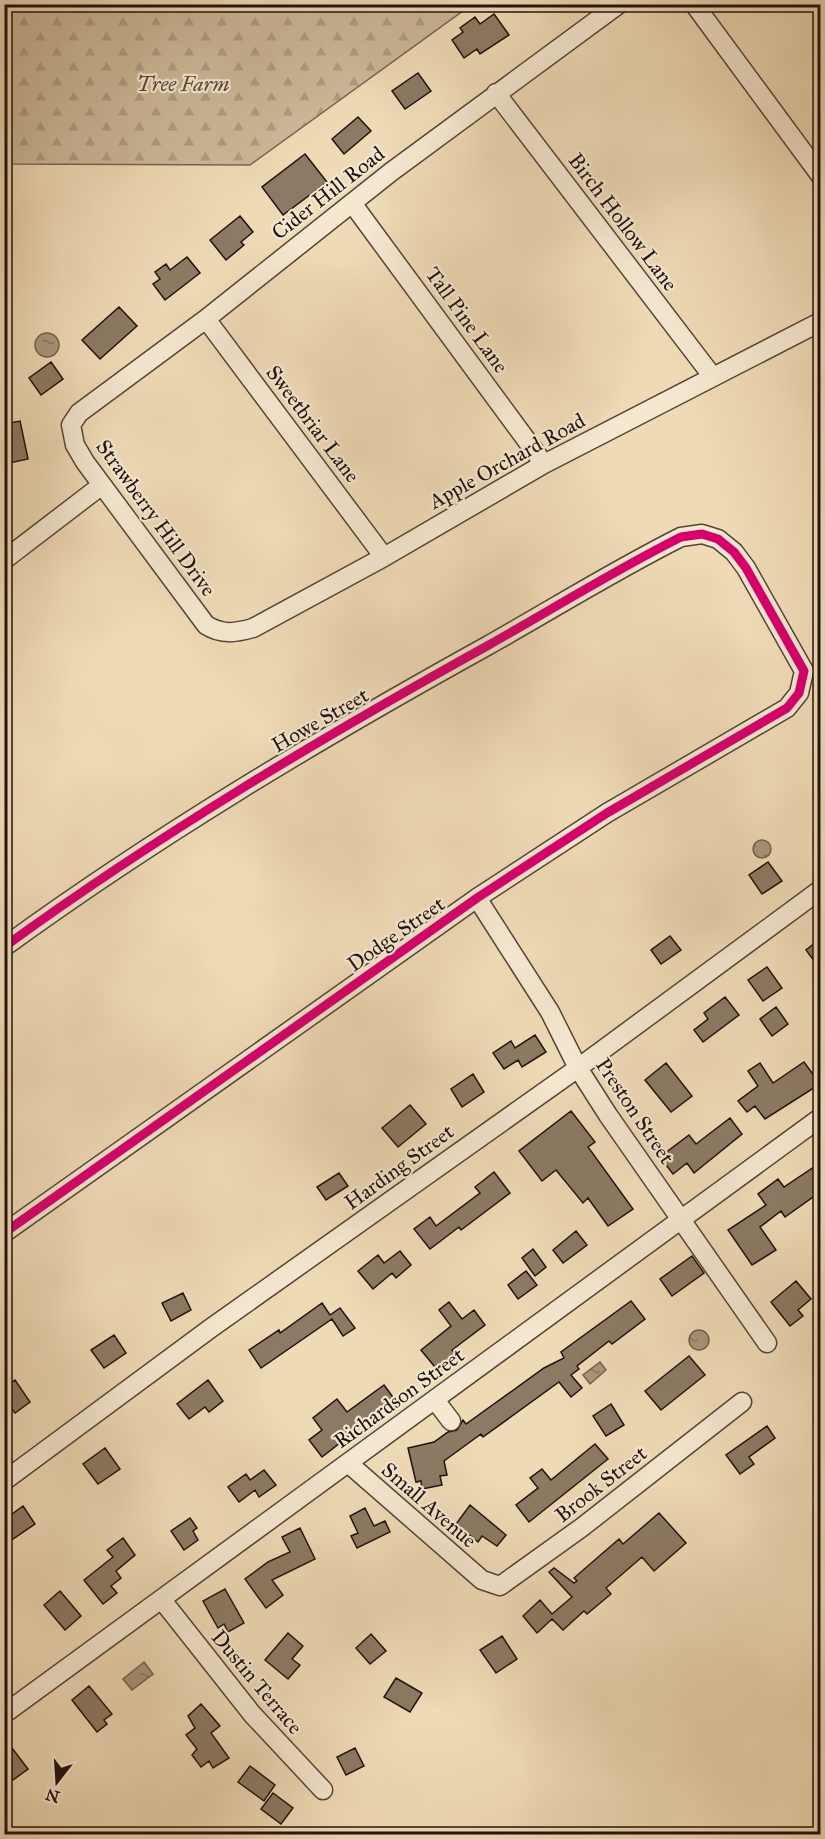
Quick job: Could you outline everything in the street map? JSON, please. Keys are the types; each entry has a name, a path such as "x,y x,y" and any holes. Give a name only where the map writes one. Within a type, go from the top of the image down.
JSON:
{"street":[{"name":"Cider Hill Road","path":"71,425 92,403 206,319 352,203 496,93 619,4"},
{"path":"694,4 820,175"},
{"name":"Birch Hollow Lane","path":"496,93 713,377"},
{"name":"Tall Pine Lane","path":"352,203 544,464"},
{"name":"Sweetbriar Lane","path":"206,319 384,557"},
{"name":"Apple Orchard Road","path":"216,631 227,633 253,628 384,557 544,464 820,322"},
{"name":"Strawberry Hill Drive","path":"71,425 75,445 102,485 206,625 216,631"},
{"path":"4,560 102,485"},
{"name":"Howe Street","path":"4,947 138,852 321,738 681,537 702,534 718,539 734,552 790,642 804,671"},
{"name":"Dodge Street","path":"4,1233 477,898 607,813 787,708 799,693 804,671"},
{"name":"Harding Street","path":"4,1481 218,1323 578,1068 820,890"},
{"name":"Preston Street","path":"477,898 550,1012 578,1068 767,1342"},
{"name":"Richardson Street","path":"4,1714 820,1118"},
{"path":"435,1400 451,1420"},
{"name":"Brook Street","path":"482,1580 500,1586 515,1577 742,1402"},
{"name":"Small Avenue","path":"348,1463 482,1580"},
{"name":"Dustin Terrace","path":"162,1600 252,1714 323,1790"}],"green space":[{"name":"Tree Farm","path":"5,4 471,5 250,165 5,164"}],"water":[{"path":"47,333 52,334 58,340 58,350 52,356 47,357 42,356 36,350 35,345 36,340 42,334"},
{"path":"758,840 766,840 771,845 769,856 758,858 753,853 753,845"},
{"path":"699,1330 706,1333 709,1340 706,1347 699,1350 692,1347 689,1340 692,1333"},
{"path":"600,1362 606,1370 590,1384 583,1375"},
{"path":"144,1662 153,1674 132,1690 123,1679"}],"building":[{"path":"494,14 509,35 480,54 477,49 464,58 452,40 463,32 460,28 475,17 480,24"},
{"path":"418,73 431,91 405,109 392,91"},
{"path":"358,117 371,131 344,154 332,139"},
{"path":"305,154 327,182 283,215 262,187"},
{"path":"240,216 253,232 241,242 244,245 226,260 210,240"},
{"path":"187,257 200,273 165,300 153,284 160,279 155,272 166,264 170,270"},
{"path":"119,307 137,326 100,359 82,340"},
{"path":"51,362 63,379 41,395 29,378"},
{"path":"20,421 28,459 4,464 4,424"},
{"path":"768,862 782,881 762,894 749,875"},
{"path":"670,936 681,950 661,964 651,950"},
{"path":"820,939 820,969 806,950"},
{"path":"767,967 782,988 763,1001 748,980"},
{"path":"725,997 739,1015 703,1042 694,1030 708,1019 704,1013"},
{"path":"776,1007 788,1024 772,1036 760,1019"},
{"path":"535,1035 546,1052 522,1067 518,1060 504,1069 493,1053 511,1041 515,1048"},
{"path":"804,1062 820,1084 765,1119 755,1106 747,1112 738,1101 758,1086 748,1071 760,1063 773,1083"},
{"path":"666,1063 692,1096 671,1112 645,1080"},
{"path":"473,1074 484,1092 462,1107 451,1089"},
{"path":"410,1105 426,1124 398,1147 382,1128"},
{"path":"571,1111 595,1142 588,1147 633,1209 608,1226 588,1198 583,1203 556,1170 542,1181 519,1151"},
{"path":"730,1118 742,1134 694,1173 687,1163 673,1174 660,1157 689,1135 696,1144"},
{"path":"820,1163 820,1192 785,1217 781,1211 760,1227 776,1250 752,1265 728,1230 766,1205 758,1194 778,1179 784,1187"},
{"path":"494,1172 510,1193 461,1230 459,1227 430,1249 414,1229 430,1217 436,1226 480,1193 475,1187"},
{"path":"339,1173 348,1186 326,1200 317,1187"},
{"path":"576,1231 587,1245 563,1263 553,1250"},
{"path":"533,1249 546,1267 535,1276 522,1258"},
{"path":"400,1251 411,1265 396,1278 392,1273 373,1289 358,1271 378,1255 384,1263"},
{"path":"692,1256 704,1273 672,1296 660,1279"},
{"path":"526,1271 537,1285 518,1299 508,1285"},
{"path":"796,1281 811,1299 798,1310 803,1316 790,1326 771,1302"},
{"path":"183,1293 191,1310 171,1321 162,1303"},
{"path":"631,1301 645,1319 612,1344 609,1341 577,1366 579,1369 571,1375 582,1388 571,1397 559,1382 483,1437 481,1434 444,1461 447,1475 440,1476 442,1485 422,1489 421,1481 416,1482 408,1448 434,1442 448,1432 457,1430 463,1420 466,1424 544,1368 564,1358 561,1352"},
{"path":"449,1302 462,1319 474,1310 485,1325 452,1350 458,1357 439,1372 421,1350 451,1326 439,1310"},
{"path":"322,1303 330,1315 340,1308 355,1328 343,1336 332,1319 261,1368 249,1350 279,1330 280,1333"},
{"path":"114,1335 126,1353 104,1368 91,1350"},
{"path":"689,1356 705,1375 661,1410 645,1391"},
{"path":"15,1380 30,1402 15,1413 4,1399 4,1388"},
{"path":"208,1380 223,1401 209,1412 205,1407 189,1419 177,1404"},
{"path":"384,1385 395,1400 358,1426 359,1428 322,1457 309,1440 322,1430 313,1418 337,1399 347,1412"},
{"path":"611,1404 624,1425 606,1436 593,1416"},
{"path":"767,1426 775,1438 749,1457 754,1464 740,1474 726,1455"},
{"path":"595,1444 608,1459 529,1522 516,1505 538,1488 530,1478 542,1469 551,1480"},
{"path":"105,1448 120,1469 98,1484 83,1464"},
{"path":"264,1470 276,1485 259,1497 255,1490 239,1502 228,1487 246,1474 250,1480"},
{"path":"470,1505 506,1535 497,1546 482,1536 478,1542 456,1524"},
{"path":"23,1506 35,1524 4,1545 4,1520"},
{"path":"365,1508 374,1526 385,1521 390,1532 357,1548 351,1536 358,1533 350,1516"},
{"path":"659,1513 686,1543 654,1571 642,1557 606,1588 611,1594 587,1614 584,1611 563,1630 552,1619 537,1633 523,1616 540,1600 552,1614 572,1597 549,1572 554,1568 574,1583 577,1581 574,1578 619,1539 623,1544"},
{"path":"190,1518 197,1528 193,1531 198,1540 184,1550 171,1531"},
{"path":"300,1528 315,1559 272,1580 283,1595 266,1608 245,1579 268,1562 290,1552 282,1537"},
{"path":"123,1538 135,1555 116,1571 121,1578 111,1586 117,1593 103,1604 84,1580 113,1557 107,1550"},
{"path":"225,1589 244,1623 228,1632 224,1624 218,1628 203,1601"},
{"path":"60,1591 81,1616 65,1630 44,1605"},
{"path":"288,1633 303,1646 292,1659 300,1665 288,1679 265,1660"},
{"path":"371,1634 386,1651 370,1664 356,1648"},
{"path":"502,1636 517,1659 496,1673 480,1650"},
{"path":"396,1678 422,1693 410,1712 384,1697"},
{"path":"89,1686 112,1714 104,1720 107,1724 97,1732 72,1700"},
{"path":"201,1704 220,1726 211,1733 229,1758 213,1768 209,1761 201,1767 192,1755 197,1749 186,1735 195,1728 188,1716"},
{"path":"12,1748 28,1769 13,1780 4,1768 4,1753"},
{"path":"355,1748 364,1766 346,1775 337,1757"},
{"path":"250,1766 275,1785 264,1801 238,1782"},
{"path":"273,1793 293,1808 281,1824 261,1809"}],"cycle path":[{"path":"4,947 121,866 302,752 607,576 681,537 702,534 718,539 734,552 746,568 804,671 799,693 787,708 607,813 477,898 4,1233"}]}
